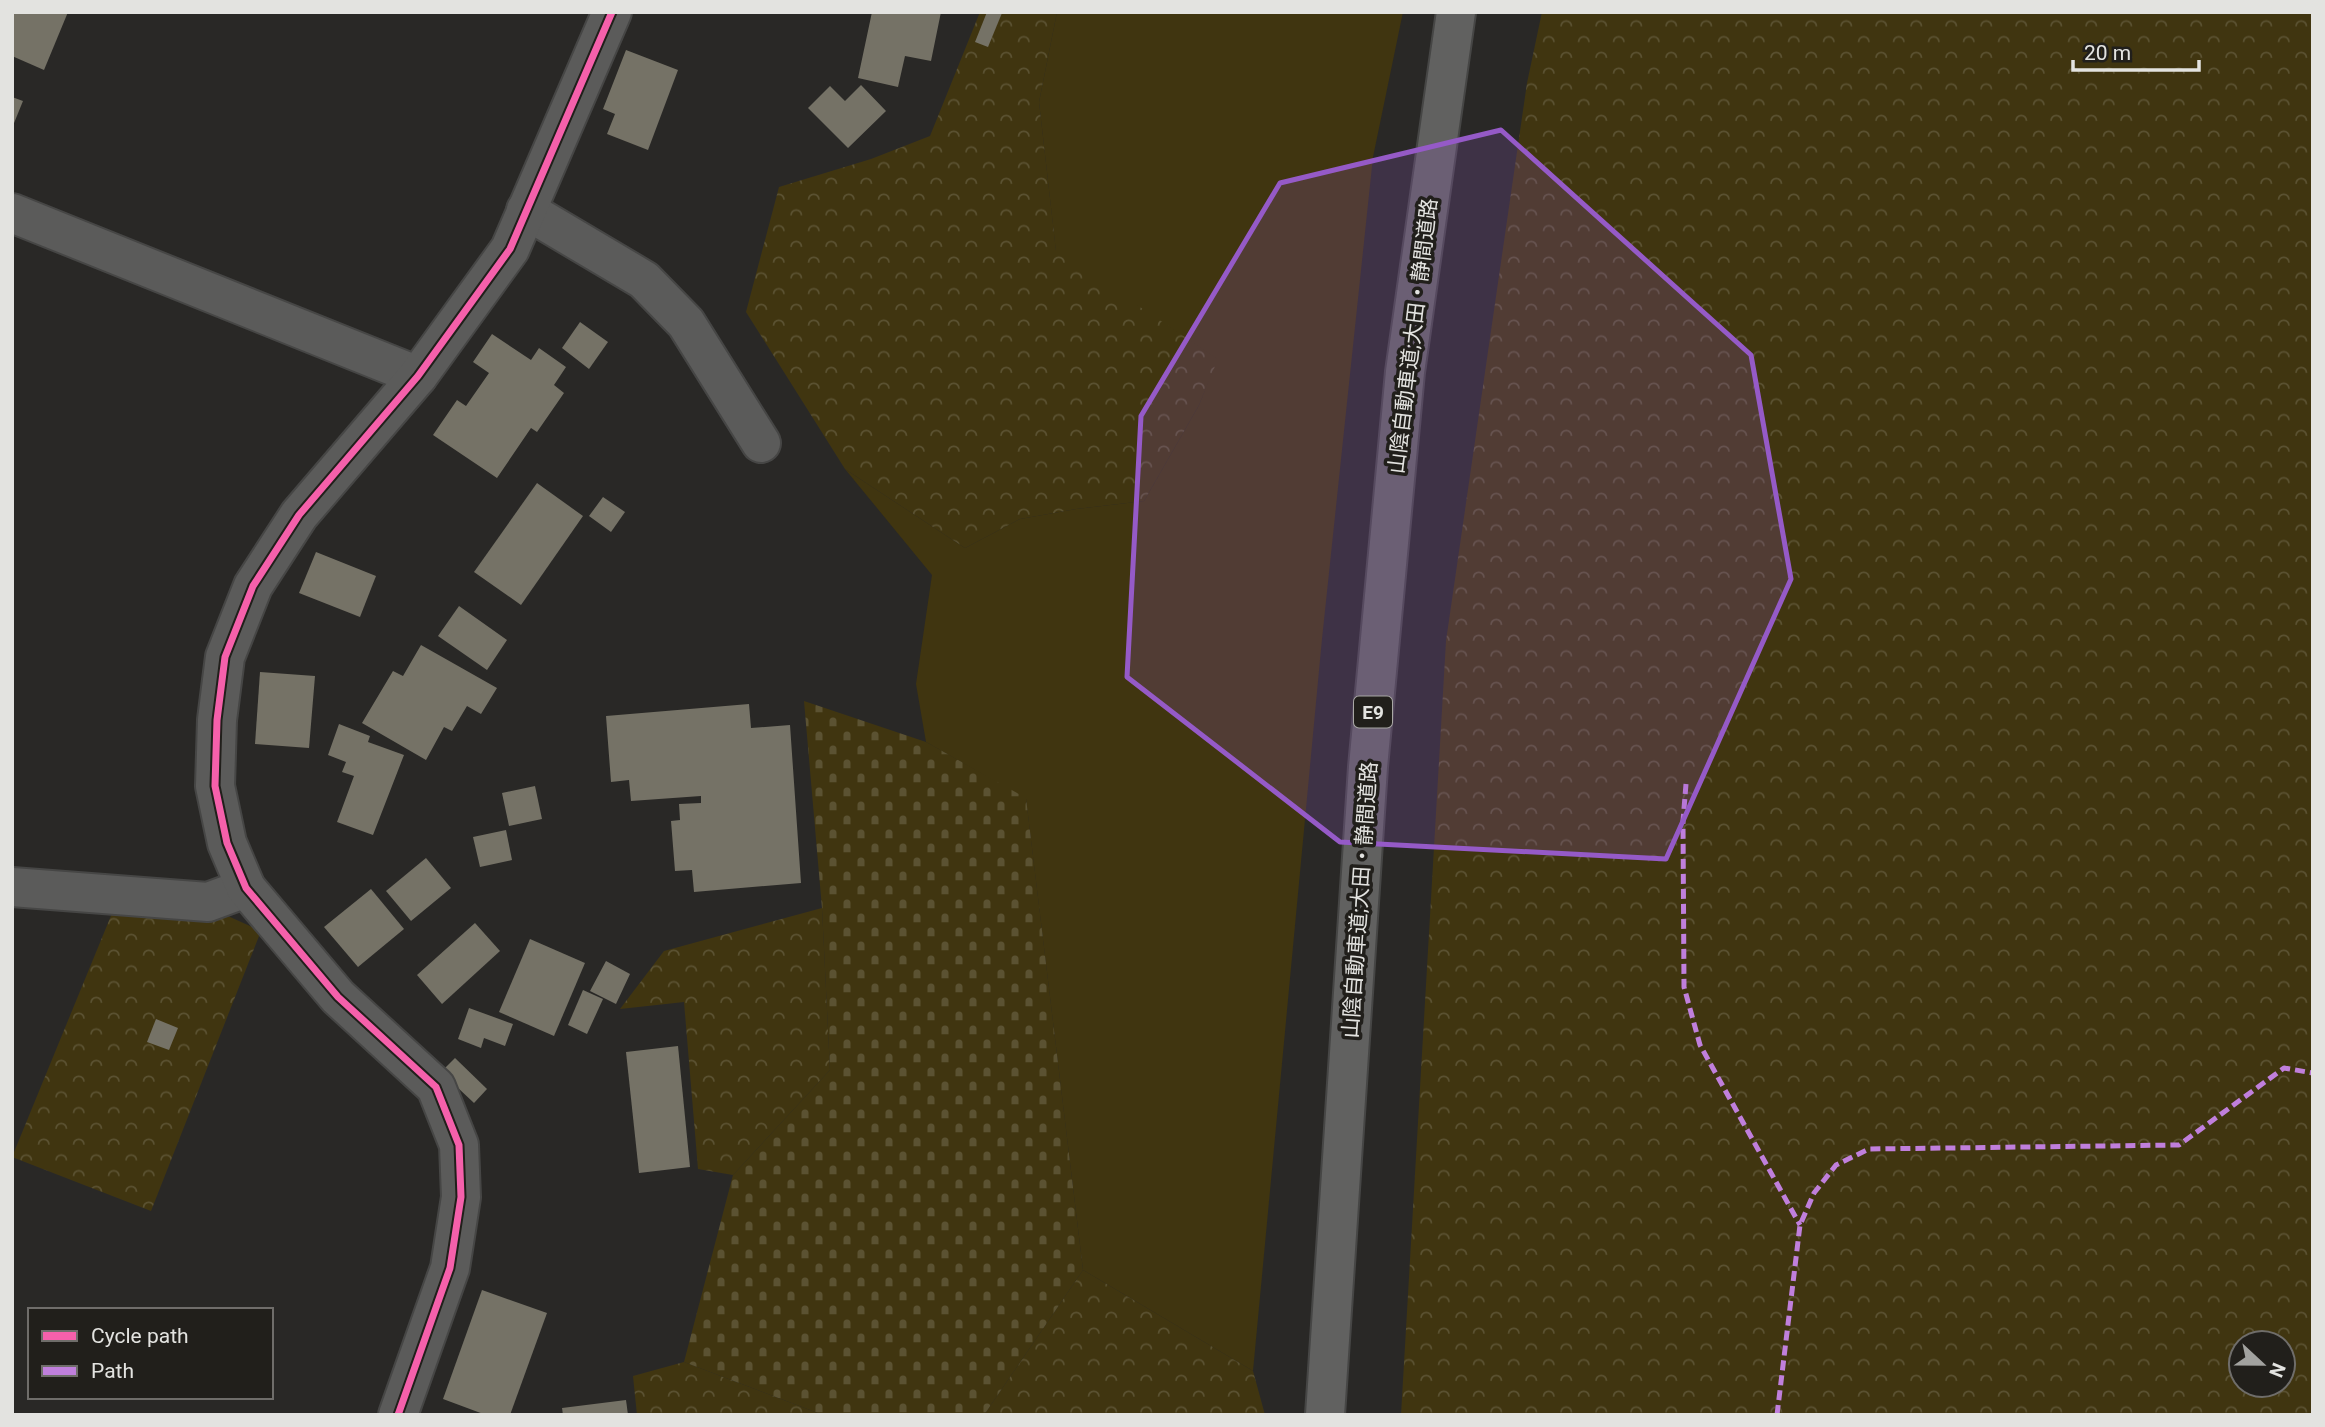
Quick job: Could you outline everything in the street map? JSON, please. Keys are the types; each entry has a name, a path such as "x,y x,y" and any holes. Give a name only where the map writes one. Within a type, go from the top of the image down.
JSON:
{"highway":[{"name":"山陰自動車道;大田・静間道路","path":"1325,1415 1371,740 1405,372 1456,12"}],"street":[{"path":"398,1415 450,1268 461,1197 459,1145 436,1087 338,997 246,888 227,843 215,786 217,720 225,657 253,586 299,515 418,376 510,249 612,12"},
{"path":"526,210 644,280 686,323 761,443"},
{"path":"12,213 418,376"},
{"path":"12,887 208,902 246,888"}],"highlighted area":[{"path":"1501,130 1751,355 1791,579 1666,859 1340,842 1127,677 1141,416 1280,183"}],"green space":[{"path":"980,12 1057,12 1039,102 1056,251 1218,359 1199,405 1144,501 1020,519 965,548 845,469 746,312 779,187 871,159 930,136"},
{"path":"1057,12 1403,12 1373,157 1322,639 1253,1371 1083,1270 1026,799 926,742 916,684 932,575 845,469 965,548 1020,519 1144,501 1199,405 1217,359 1056,252 1039,102"},
{"path":"1542,12 2313,12 2313,1415 1401,1415 1446,641 1527,83"},
{"path":"804,701 926,742 1026,798 1083,1270 984,1415 823,1415 684,1362 733,1175 830,1070 822,908"},
{"path":"115,906 230,917 261,931 151,1211 12,1157"},
{"path":"822,908 830,1070 733,1175 698,1169 684,1002 620,1009 664,951"},
{"path":"1083,1270 1253,1371 1265,1415 984,1415"},
{"path":"684,1362 823,1415 637,1415 633,1376"}],"building":[{"path":"12,12 68,12 44,70 12,56"},
{"path":"872,12 941,12 931,61 905,56 898,87 858,78"},
{"path":"987,12 1002,13 988,47 975,42"},
{"path":"626,50 678,70 648,150 607,134 615,114 603,109"},
{"path":"861,85 886,111 848,148 808,108 830,86 845,101"},
{"path":"12,97 23,101 12,128"},
{"path":"580,322 608,342 589,369 562,348"},
{"path":"492,334 531,360 539,348 566,367 554,385 564,393 537,432 531,428 497,478 433,435 457,400 466,406 489,373 473,362"},
{"path":"537,483 583,516 521,605 474,572"},
{"path":"603,497 625,512 611,532 589,516"},
{"path":"316,552 376,576 360,617 299,593"},
{"path":"459,606 507,640 487,670 438,636"},
{"path":"421,645 497,688 481,714 467,706 452,731 444,727 426,760 362,723 393,671 403,676"},
{"path":"260,672 315,676 309,748 255,744"},
{"path":"749,704 751,728 790,725 801,883 694,892 692,870 675,871 671,821 680,820 679,804 701,803 701,796 631,801 629,780 611,782 606,716"},
{"path":"339,724 370,736 368,742 404,755 373,835 337,822 354,776 342,772 346,762 328,755"},
{"path":"535,786 542,819 509,826 502,793"},
{"path":"506,830 512,860 480,867 473,837"},
{"path":"426,858 451,888 411,921 386,891"},
{"path":"371,889 404,929 358,967 324,927"},
{"path":"475,923 500,951 442,1004 417,975"},
{"path":"530,939 585,963 554,1036 499,1012"},
{"path":"606,961 630,974 616,1004 590,991"},
{"path":"583,990 603,999 587,1034 568,1025"},
{"path":"469,1008 513,1024 505,1046 484,1038 481,1048 458,1039"},
{"path":"156,1019 178,1028 169,1050 147,1042"},
{"path":"678,1046 690,1167 639,1173 626,1052"},
{"path":"455,1058 487,1089 474,1103 441,1072"},
{"path":"482,1290 547,1313 510,1415 486,1415 443,1399"},
{"path":"626,1400 628,1415 563,1415 562,1408"}],"marked path":[{"path":"1686,784 1683,821 1684,987 1700,1045 1800,1225"},
{"path":"1777,1415 1800,1225 1814,1193 1836,1165 1869,1149 2179,1145 2284,1068 2313,1073"}],"cycle path":[{"path":"398,1415 450,1268 461,1197 459,1145 436,1087 338,997 246,888 227,843 215,786 217,720 225,657 253,586 299,515 418,376 510,249 612,12"}]}
